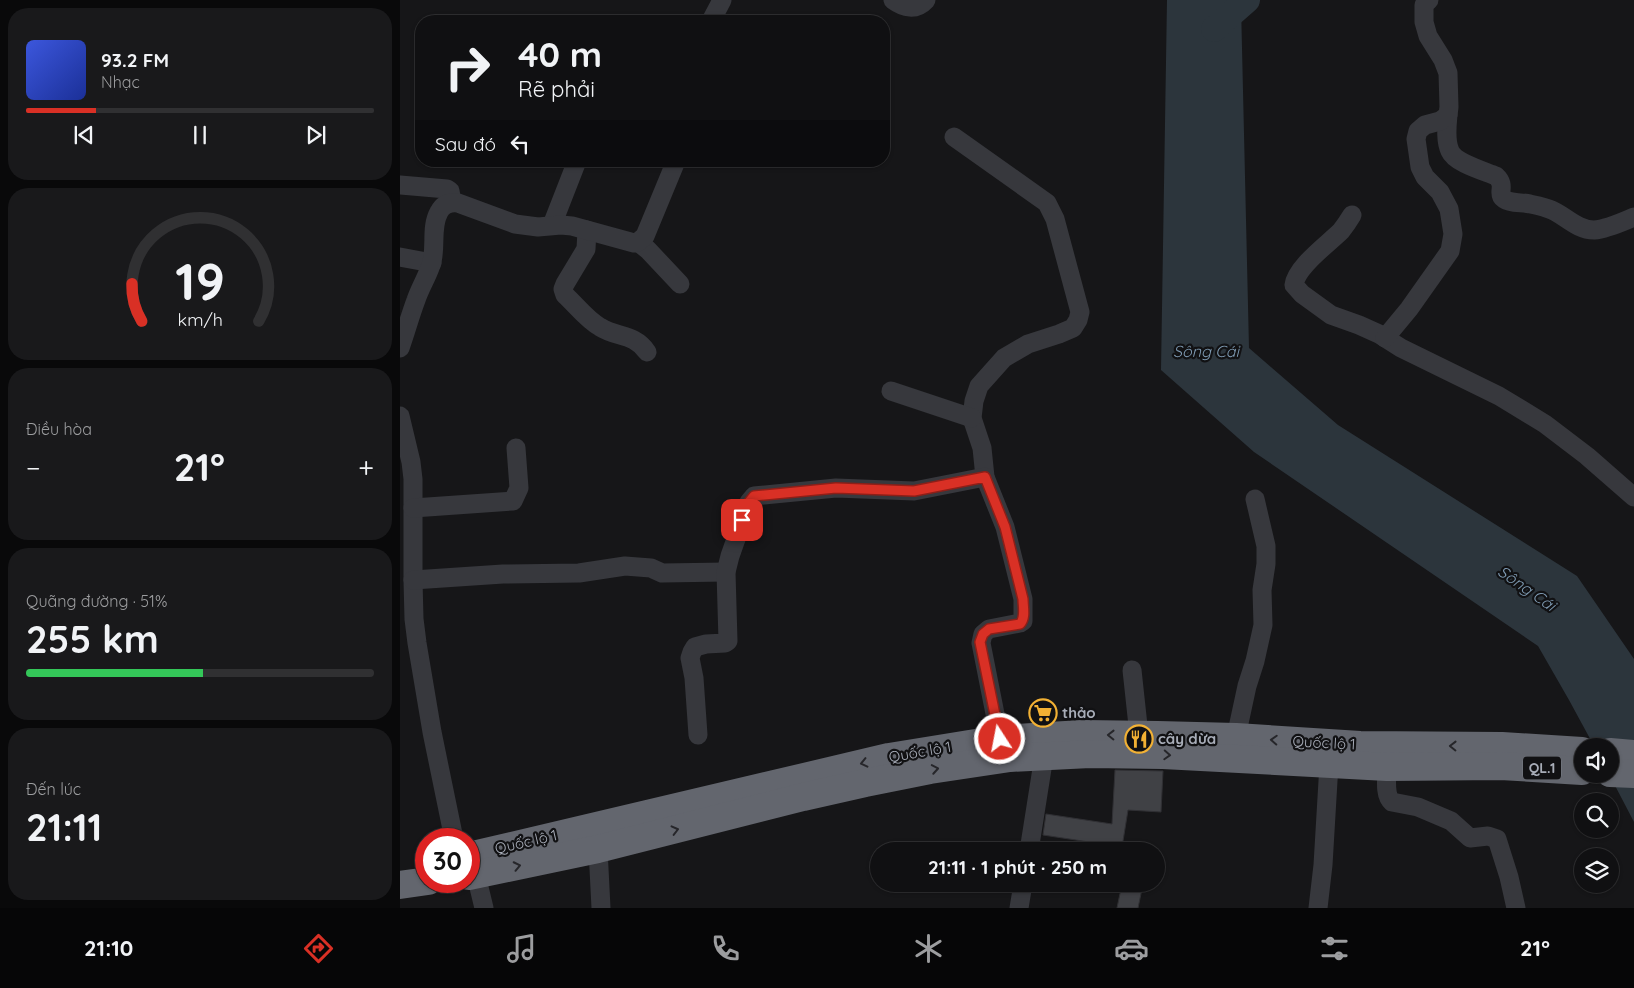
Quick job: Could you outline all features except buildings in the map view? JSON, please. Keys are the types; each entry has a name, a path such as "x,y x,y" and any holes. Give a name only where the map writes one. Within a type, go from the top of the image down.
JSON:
{"highway":[{"name":"Quốc lộ 1","path":"480,867 889,757 1000,739 1082,734 1236,738 1502,756"},
{"name":"QL.1","path":"1502,756 1574,752"},
{"path":"1619,753 1634,754"},
{"name":"Quốc lộ 1","path":"480,868 598,849 803,797 930,770 991,760 1090,754 1163,754 1387,768 1502,756"},
{"name":"QL.1","path":"1502,756 1574,770"},
{"path":"1619,773 1634,774"},
{"path":"400,867 415,865"},
{"path":"400,885 415,883"}],"street":[{"path":"714,15 722,0"},
{"path":"892,0 910,8 926,0"},
{"path":"1429,0 1424,5 1424,22 1428,36 1443,60 1448,73 1449,107 1447,138 1450,152 1456,159 1496,176 1501,181 1500,194 1502,198 1509,201 1529,203 1551,210 1582,228 1594,230 1634,217"},
{"path":"1386,338 1450,251 1453,234 1449,210 1440,192 1425,178 1420,167 1416,139 1418,131 1425,125 1440,121 1448,115"},
{"path":"954,137 1047,203 1055,219 1080,312 1073,328 1028,344 1004,358 979,386 974,401 972,418 982,448 985,477 1005,527 1023,599 1024,611 1020,624 989,629 983,634 980,642 1000,739"},
{"path":"552,225 575,167"},
{"path":"400,348 410,323 416,300 432,263 435,219 440,209 447,203 452,202 515,224 538,227 552,225 572,226 629,243 638,242 645,236 674,167"},
{"path":"400,185 447,189 450,191 452,202"},
{"path":"1352,215 1342,229 1314,254 1295,278 1294,285 1302,294 1330,315 1359,325 1386,338 1401,348 1499,396 1545,424 1587,456 1634,497"},
{"path":"587,230 586,249 565,284 563,289 565,295 597,326 639,342 647,352"},
{"path":"638,242 680,284"},
{"path":"400,257 432,263"},
{"path":"891,391 972,418"},
{"path":"400,416 411,462 409,499 414,619 417,643 432,732 452,828"},
{"path":"409,499 513,501 519,488 516,448"},
{"path":"698,735 694,678 690,658 695,647 728,641 726,572 749,502 754,496 836,488 914,491 985,477"},
{"path":"1236,738 1247,686 1256,662 1264,625 1262,590 1266,564 1266,546 1255,499"},
{"path":"413,580 503,574 579,573 626,566 651,568 662,574 726,572"},
{"path":"1132,670 1139,735"},
{"path":"1030,842 1044,756"},
{"path":"1318,908 1323,865 1329,764"},
{"path":"1387,768 1387,796 1392,802 1418,807 1452,821 1470,838 1488,836 1496,839 1509,877 1516,908"},
{"path":"598,849 601,908"},
{"path":"1019,908 1022,892"},
{"path":"479,893 484,908"}],"water":[{"name":"Sông Cái","path":"1167,0 1236,0 1241,5 1249,348 1338,425 1577,576 1634,659 1634,822 1614,783 1619,783 1619,738 1590,738 1538,646 1254,452 1161,370"}],"waterway":[{"path":"1214,29 1247,0"}],"place":[{"name":"thảo","path":"1043,713"},
{"name":"cây dừa","path":"1139,739"}],"route":[{"path":"742,520 749,502 754,496 836,488 914,491 985,477 1005,527 1023,599 1024,611 1020,624 989,629 983,634 980,642 1000,739"}]}
